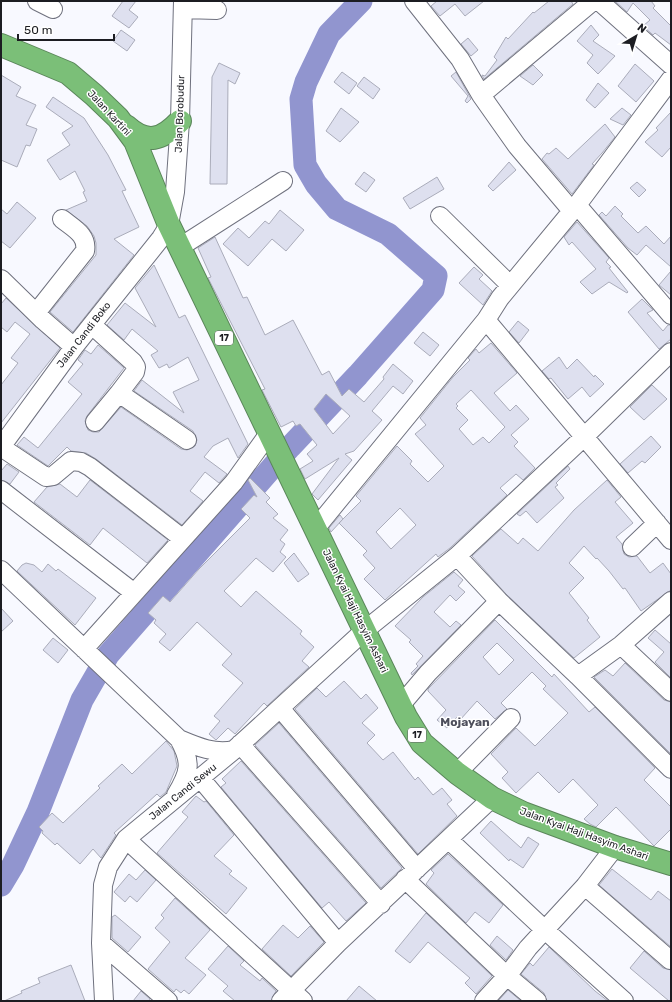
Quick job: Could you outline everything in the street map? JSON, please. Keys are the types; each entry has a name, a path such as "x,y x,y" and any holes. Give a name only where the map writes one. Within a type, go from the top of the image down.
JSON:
{"highway":[{"name":"Jalan Kartini","path":"1,46 60,69 94,95 118,118 135,141 169,225"},
{"path":"118,118 134,133 148,139 159,137 171,131 180,121"},
{"name":"Jalan Kyai Haji Hasyim Ashari","path":"169,225 400,706 422,743 457,773 492,798 523,813 615,847 671,864"}],"street":[{"path":"37,1 53,9"},
{"path":"481,95 593,1"},
{"path":"599,1 671,66"},
{"path":"424,4 460,59 481,95 526,158 574,208 671,315"},
{"path":"183,5 217,10"},
{"name":"Jalan Borobudur","path":"169,225 175,192 180,121 183,5"},
{"path":"315,529 486,320 510,285 574,208 671,79"},
{"path":"180,247 283,181"},
{"path":"440,216 510,285"},
{"path":"36,313 85,251 87,243 84,238 62,219"},
{"name":"Jalan Candi Boko","path":"1,447 7,426 92,325 161,238 169,225"},
{"path":"1,279 74,347"},
{"path":"486,320 671,540"},
{"path":"92,325 136,367 135,372 95,422"},
{"name":"Jalan Candi Sewu","path":"102,1000 101,943 103,886 108,867 126,839 170,802 201,779 364,631 457,556 584,437 671,352"},
{"path":"119,393 188,440"},
{"path":"89,653 134,592 182,538 274,441"},
{"path":"1,447 46,477 53,476 71,461 81,462 90,467 182,538"},
{"path":"1,490 134,592"},
{"path":"632,546 657,524"},
{"path":"457,556 499,601 578,676 671,769"},
{"path":"1,570 179,739 187,753 188,768 186,777 170,802"},
{"path":"400,706 428,673 499,601"},
{"path":"578,676 622,645 671,601"},
{"path":"622,645 671,692"},
{"path":"280,708 411,874 507,976 537,1001"},
{"path":"457,773 511,718"},
{"path":"179,739 208,750 219,752 237,747 381,904"},
{"path":"201,779 338,943"},
{"path":"126,839 292,998 338,943 492,798"},
{"path":"449,840 545,930 624,1001"},
{"path":"484,1001 507,976 528,948 585,886 615,847"},
{"path":"585,886 670,960"},
{"path":"101,943 168,1001"}],"building":[{"path":"123,1 136,1 129,10 138,17 129,28 112,16"},
{"path":"437,1 484,1 465,16 455,4 440,16 431,6"},
{"path":"549,1 571,1 573,4 484,79 482,75 485,76 497,60 494,57 506,37 508,39 533,12 534,13"},
{"path":"615,1 651,1 655,6 653,8 671,26 671,45 655,33 653,35 643,26 650,20 633,3 627,12"},
{"path":"591,25 599,35 593,41 615,56 598,74 587,63 593,55 577,41"},
{"path":"121,30 135,40 127,51 113,41"},
{"path":"468,38 478,50 471,56 461,44"},
{"path":"219,63 240,73 235,84 228,80 227,184 210,184 212,77"},
{"path":"635,64 654,81 636,102 618,86"},
{"path":"533,65 543,75 533,85 520,76"},
{"path":"342,72 357,83 349,94 334,82"},
{"path":"456,72 471,99 467,103 465,101 468,96 451,76"},
{"path":"1,75 21,87 16,96 36,105 26,125 37,129 30,146 26,145 17,167 1,160"},
{"path":"364,77 380,89 373,99 357,86"},
{"path":"598,83 609,93 595,108 586,100"},
{"path":"53,97 84,118 108,155 126,190 122,191 139,227 114,239 134,255 73,332 50,312 96,255 96,243 94,236 87,226 66,210 87,201 83,192 85,191 75,171 60,180 47,160 70,145 62,133 73,126 46,107"},
{"path":"341,108 359,122 340,142 326,131"},
{"path":"622,108 631,115 623,125 610,119"},
{"path":"671,112 671,147 662,157 645,142 658,130 656,128"},
{"path":"605,124 615,137 592,164 594,165 572,194 542,159 547,153 549,154 556,148 568,159"},
{"path":"509,162 516,170 493,191 488,186"},
{"path":"364,172 375,180 366,192 355,184"},
{"path":"437,177 444,189 410,209 403,198"},
{"path":"637,182 646,190 639,197 630,188"},
{"path":"17,202 36,218 10,248 1,241 1,209 7,214"},
{"path":"615,206 623,214 621,216 638,233 646,226 664,244 671,236 671,267 646,245 637,255 628,248 599,215 602,212 606,216"},
{"path":"280,210 304,230 286,251 272,239 248,266 223,244 238,228 249,238 265,221 269,224"},
{"path":"577,222 609,258 606,262 611,267 609,268 628,292 627,293 609,282 592,294 580,282 596,269 572,242 569,245 564,237"},
{"path":"215,237 243,298 247,297 265,335 293,320 322,375 329,371 342,396 349,389 364,402 384,379 383,377 393,364 413,381 403,394 393,386 372,411 382,420 354,451 345,454 352,460 318,500 312,494 339,458 305,479 300,469 313,461 307,454 317,445 300,424 296,426 293,421 281,427 262,390 265,389 208,278 211,277 198,248","holes":["326,394 350,416 333,434 314,409"]},
{"path":"154,265 179,318 185,315 248,444 238,458 228,438 213,446 204,457 227,474 219,483 205,472 190,491 203,501 182,525 86,453 71,451 67,447 48,466 17,445 24,437 38,448 82,394 68,382 83,364 78,360 85,350 91,354 98,345 124,368 87,416 85,421 88,430 99,432 121,407 181,449 187,450 195,446 197,440 193,431 134,391 142,380 184,413 173,392 199,380 188,357 169,368 167,364 159,368 151,355 158,351 132,329 124,340 107,325 125,303 156,327 135,288"},
{"path":"474,267 483,275 479,279 492,291 483,305 459,283"},
{"path":"671,271 671,295 659,285"},
{"path":"6,298 60,348 1,423 1,385 18,363 11,358 30,334 15,322 7,332 1,327 1,304"},
{"path":"642,299 653,310 647,313 663,331 668,325 671,325 671,339 659,349 628,312"},
{"path":"518,321 529,330 519,343 509,332"},
{"path":"423,332 439,345 430,356 414,343"},
{"path":"491,343 517,373 494,393 510,411 516,405 529,419 511,435 518,442 514,446 535,468 523,480 516,474 500,488 507,495 450,548 438,557 436,554 385,600 364,579 375,568 363,555 367,551 339,523 361,501 356,496 397,446 412,461 410,464 428,482 444,466 415,434 426,425 420,418 453,377 470,360 468,358 476,349 479,353","holes":["471,390 505,427 489,443 483,437 473,445 459,429 468,420 456,408 458,406 456,404","400,508 416,525 391,549 376,532"]},
{"path":"559,357 567,369 577,359 594,377 595,375 604,384 590,397 582,387 568,399 551,378 549,379 542,371"},
{"path":"652,385 667,399 644,420 630,407"},
{"path":"651,436 661,447 645,463 642,461 628,473 620,464"},
{"path":"7,464 19,472 10,484 1,480 1,471"},
{"path":"568,466 570,469 556,483 558,485 555,487 564,498 537,523 526,511 520,516 517,514"},
{"path":"250,478 270,498 266,502 278,514 273,518 288,530 280,540 285,544 280,552 286,557 273,572 256,558 224,591 241,607 256,591 302,631 300,634 314,647 302,661 309,667 267,706 264,703 235,734 228,728 216,740 209,734 220,721 214,716 243,683 222,665 232,654 197,622 170,651 159,642 166,634 154,623 156,620 148,613 163,596 170,602 199,569 250,518 241,509 254,495 257,497 248,480"},
{"path":"90,480 168,540 147,563 103,528 90,545 34,502 47,487 60,484 77,497"},
{"path":"607,480 621,497 615,502 633,523 616,537 622,544 624,554 629,557 637,556 650,573 663,563 671,574 671,590 641,611 625,588 623,589 609,571 584,546 569,563 584,578 569,593 589,618 587,620 600,637 574,658 506,594 472,556 501,529 518,544 523,538 538,551 574,510"},
{"path":"340,515 343,519 331,532 329,528"},
{"path":"294,553 309,574 298,582 284,563"},
{"path":"26,563 34,565 42,572 48,564 56,571 58,569 96,598 75,625 17,571"},
{"path":"454,572 463,580 458,586 465,592 456,601 450,595 434,612 450,627 456,621 461,625 412,675 411,673 418,666 416,664 423,656 409,642 411,640 395,626 423,597"},
{"path":"1,608 13,621 1,632"},
{"path":"495,620 552,677 554,674 589,712 595,707 655,768 644,780 671,807 671,829 654,846 616,807 596,827 590,824 584,819 598,805 573,779 559,793 538,772 516,793 502,778 508,772 491,754 516,728 535,746 568,713 543,689 546,686 532,672 501,703 507,709 495,719 477,701 460,720 457,717 447,728 437,720 446,710 428,691 428,689","holes":["497,643 514,660 499,675 483,657"]},
{"path":"655,630 671,644 671,678 655,662 664,652 648,638"},
{"path":"53,638 68,650 58,663 43,650"},
{"path":"625,663 664,700 671,702 671,754 594,677 605,670 613,676"},
{"path":"344,681 361,699 366,694 378,708 362,723 375,735 367,743 383,760 393,752 415,780 418,777 433,795 442,788 452,800 447,804 457,816 418,854 295,709 317,688 326,697"},
{"path":"279,723 402,868 381,888 255,745"},
{"path":"166,741 174,751 177,766 166,792 160,797 157,794 114,833 116,835 101,858 93,849 80,864 57,843 55,845 42,833 43,831 39,827 52,813 63,823 100,788 98,786 122,764 132,774"},
{"path":"241,761 366,903 346,921 329,902 322,908 221,787 226,783 222,779"},
{"path":"196,796 204,802 206,801 234,835 214,856 232,871 229,874 247,888 226,914 157,853 188,817 182,812"},
{"path":"491,821 521,848 528,837 539,844 523,868 510,859 509,861 480,833"},
{"path":"448,854 503,905 489,923 475,912 466,923 426,884 434,873 431,870"},
{"path":"612,869 651,900 658,891 671,901 671,947 599,885"},
{"path":"145,870 156,880 137,902 130,896 125,902 114,892 129,874 136,880"},
{"path":"175,898 210,930 185,958 206,975 189,994 184,990 181,993 176,989 174,992 148,969 170,942 155,928 164,918 161,915"},
{"path":"426,913 492,976 476,994 465,983 470,978 428,942 410,963 395,951"},
{"path":"115,915 141,937 128,952 112,938 112,917"},
{"path":"283,925 298,938 310,926 324,942 291,976 262,949"},
{"path":"497,936 513,950 506,960 490,945"},
{"path":"228,946 244,961 240,965 260,981 262,978 276,991 271,1001 235,1001 223,991 228,986 208,969"},
{"path":"549,947 595,991 608,1001 547,1001 544,993 521,974 530,963 533,966"},
{"path":"644,951 663,968 671,970 671,1001 669,1001 630,968"},
{"path":"71,965 85,1001 4,1001 22,993 21,991 40,983 38,978"},
{"path":"359,986 377,1001 346,1001"},
{"path":"508,990 521,1001 498,1001"},
{"path":"141,991 150,999 149,1001 133,1001"}],"waterway":[{"path":"1,885 13,865 38,812 82,700 108,655 290,447 358,375 433,290 436,276 388,234 337,209 316,184 305,165 301,99 306,82 329,34 361,1"}],"district":[{"name":"Mojayan","path":"465,722"}]}
